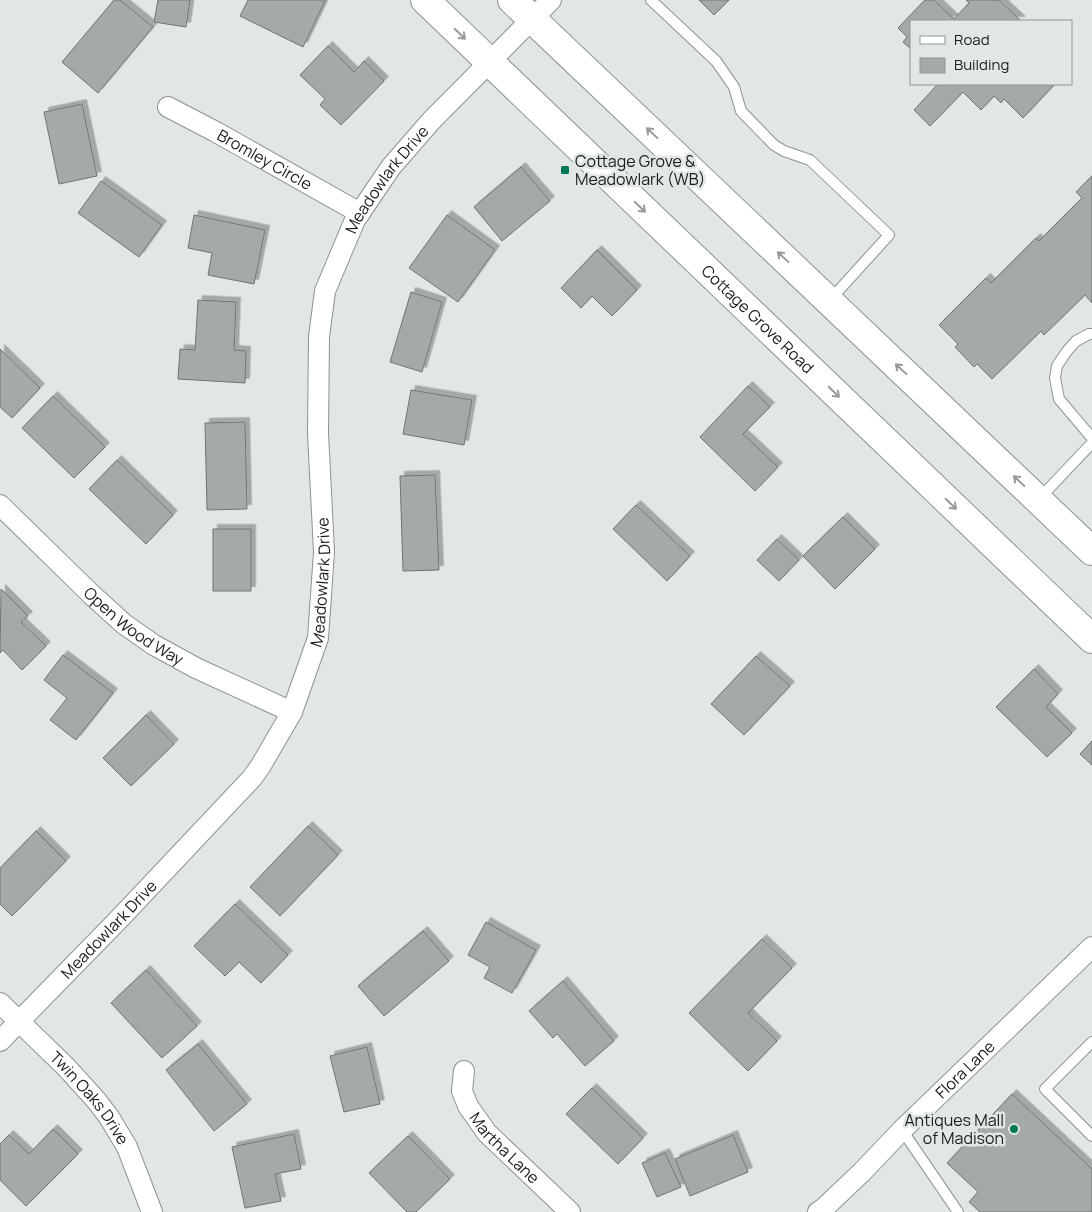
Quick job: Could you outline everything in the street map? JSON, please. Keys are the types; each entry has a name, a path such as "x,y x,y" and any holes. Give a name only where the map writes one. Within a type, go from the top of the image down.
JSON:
{"main road":[{"name":"Cottage Grove Road","path":"425,0 1092,639"},
{"path":"512,0 1092,551"}],"street":[{"name":"Meadowlark Drive","path":"0,1041 252,778 292,712 318,638 324,552 318,433 319,337 325,291 355,220 391,167 431,121 551,0"},
{"name":"Bromley Circle","path":"168,107 360,213"},
{"name":"Open Wood Way","path":"0,504 124,624 154,645 196,668 292,712"},
{"name":"Flora Lane","path":"818,1212 862,1172 902,1130 1092,947"},
{"name":"Twin Oaks Drive","path":"0,1003 66,1067 109,1117 127,1147 152,1212"},
{"name":"Martha Lane","path":"464,1072 462,1091 468,1106 487,1133 570,1212"}],"lane":[{"path":"651,0 716,61 734,87 741,111 774,145 784,151 810,160 889,235 829,301"},
{"path":"1092,334 1076,341 1067,350 1057,366 1055,378 1059,399 1092,438"},
{"path":"1038,499 1092,443"},
{"path":"1092,1042 1045,1088 1092,1136"},
{"path":"902,1130 958,1212"}],"building":[{"path":"114,0 120,0 153,27 98,93 62,62"},
{"path":"158,0 190,0 186,27 154,22"},
{"path":"248,0 325,1 303,47 240,16"},
{"path":"699,0 729,0 714,15"},
{"path":"925,0 934,0 954,19 969,3 966,0 999,0 1020,20 910,20 910,48 903,42 907,37 898,28"},
{"path":"328,46 354,72 364,61 384,81 341,125 320,105 325,99 300,75"},
{"path":"937,85 1054,85 1023,118 1004,99 1001,103 994,96 981,110 963,92 930,126 914,110"},
{"path":"82,104 97,176 59,184 44,112"},
{"path":"521,167 550,201 502,241 474,207"},
{"path":"1092,176 1092,303 1085,295 1044,335 1041,331 992,379 977,364 974,367 955,347 958,344 939,325 986,278 991,283 1036,238 1039,241 1082,198 1076,192"},
{"path":"101,181 162,225 139,257 78,213"},
{"path":"194,215 265,230 254,284 208,275 212,253 188,248"},
{"path":"447,215 495,250 458,302 409,268"},
{"path":"597,250 637,290 612,316 592,296 581,308 561,288"},
{"path":"411,292 442,302 422,372 390,362"},
{"path":"198,300 236,302 234,350 246,351 245,383 178,379 180,349 195,350"},
{"path":"0,349 40,388 12,418 0,407"},
{"path":"748,386 770,407 743,434 778,467 755,491 700,437"},
{"path":"411,390 472,400 464,445 403,434"},
{"path":"53,396 105,447 74,478 22,428"},
{"path":"245,422 247,509 207,510 205,423"},
{"path":"117,460 173,515 146,544 89,489"},
{"path":"435,475 439,570 403,571 400,476"},
{"path":"636,505 690,556 667,581 613,529"},
{"path":"843,517 875,549 835,589 803,556"},
{"path":"213,529 251,529 251,591 213,591"},
{"path":"777,539 799,560 779,581 757,560"},
{"path":"1,589 28,616 21,622 46,646 22,670 3,650 0,653"},
{"path":"63,655 113,693 76,740 50,720 67,698 44,680"},
{"path":"756,656 790,686 744,735 711,704"},
{"path":"1034,669 1058,694 1046,707 1072,733 1047,757 996,707"},
{"path":"146,715 174,744 131,786 103,758"},
{"path":"1092,741 1092,765 1080,754"},
{"path":"308,826 338,855 280,916 250,887"},
{"path":"36,831 66,861 12,916 0,904 0,868"},
{"path":"235,904 288,955 261,983 239,962 225,976 194,946"},
{"path":"486,922 536,950 512,993 484,978 490,967 468,955"},
{"path":"423,931 449,961 384,1016 358,986"},
{"path":"762,939 792,968 748,1013 777,1041 748,1071 689,1013"},
{"path":"146,970 197,1026 162,1058 111,1003"},
{"path":"563,981 614,1041 585,1066 557,1034 553,1038 529,1011"},
{"path":"198,1044 247,1104 214,1131 166,1070"},
{"path":"367,1047 380,1104 344,1112 330,1056"},
{"path":"592,1088 643,1138 618,1164 566,1114"},
{"name":"Antiques Mall of Madison","path":"1012,1094 1092,1169 1092,1212 980,1212 969,1202 978,1192 947,1163"},
{"path":"53,1129 78,1154 26,1206 0,1180 0,1144 9,1135 29,1154"},
{"path":"294,1134 301,1169 275,1174 281,1201 245,1208 232,1147"},
{"path":"733,1135 748,1172 690,1196 675,1159"},
{"path":"408,1136 450,1179 416,1212 407,1212 369,1173"},
{"path":"665,1153 681,1187 657,1197 642,1163"}],"place":[{"name":"Cottage Grove & Meadowlark (WB)","path":"565,170"},
{"name":"Antiques Mall of Madison","path":"1014,1129"}]}
